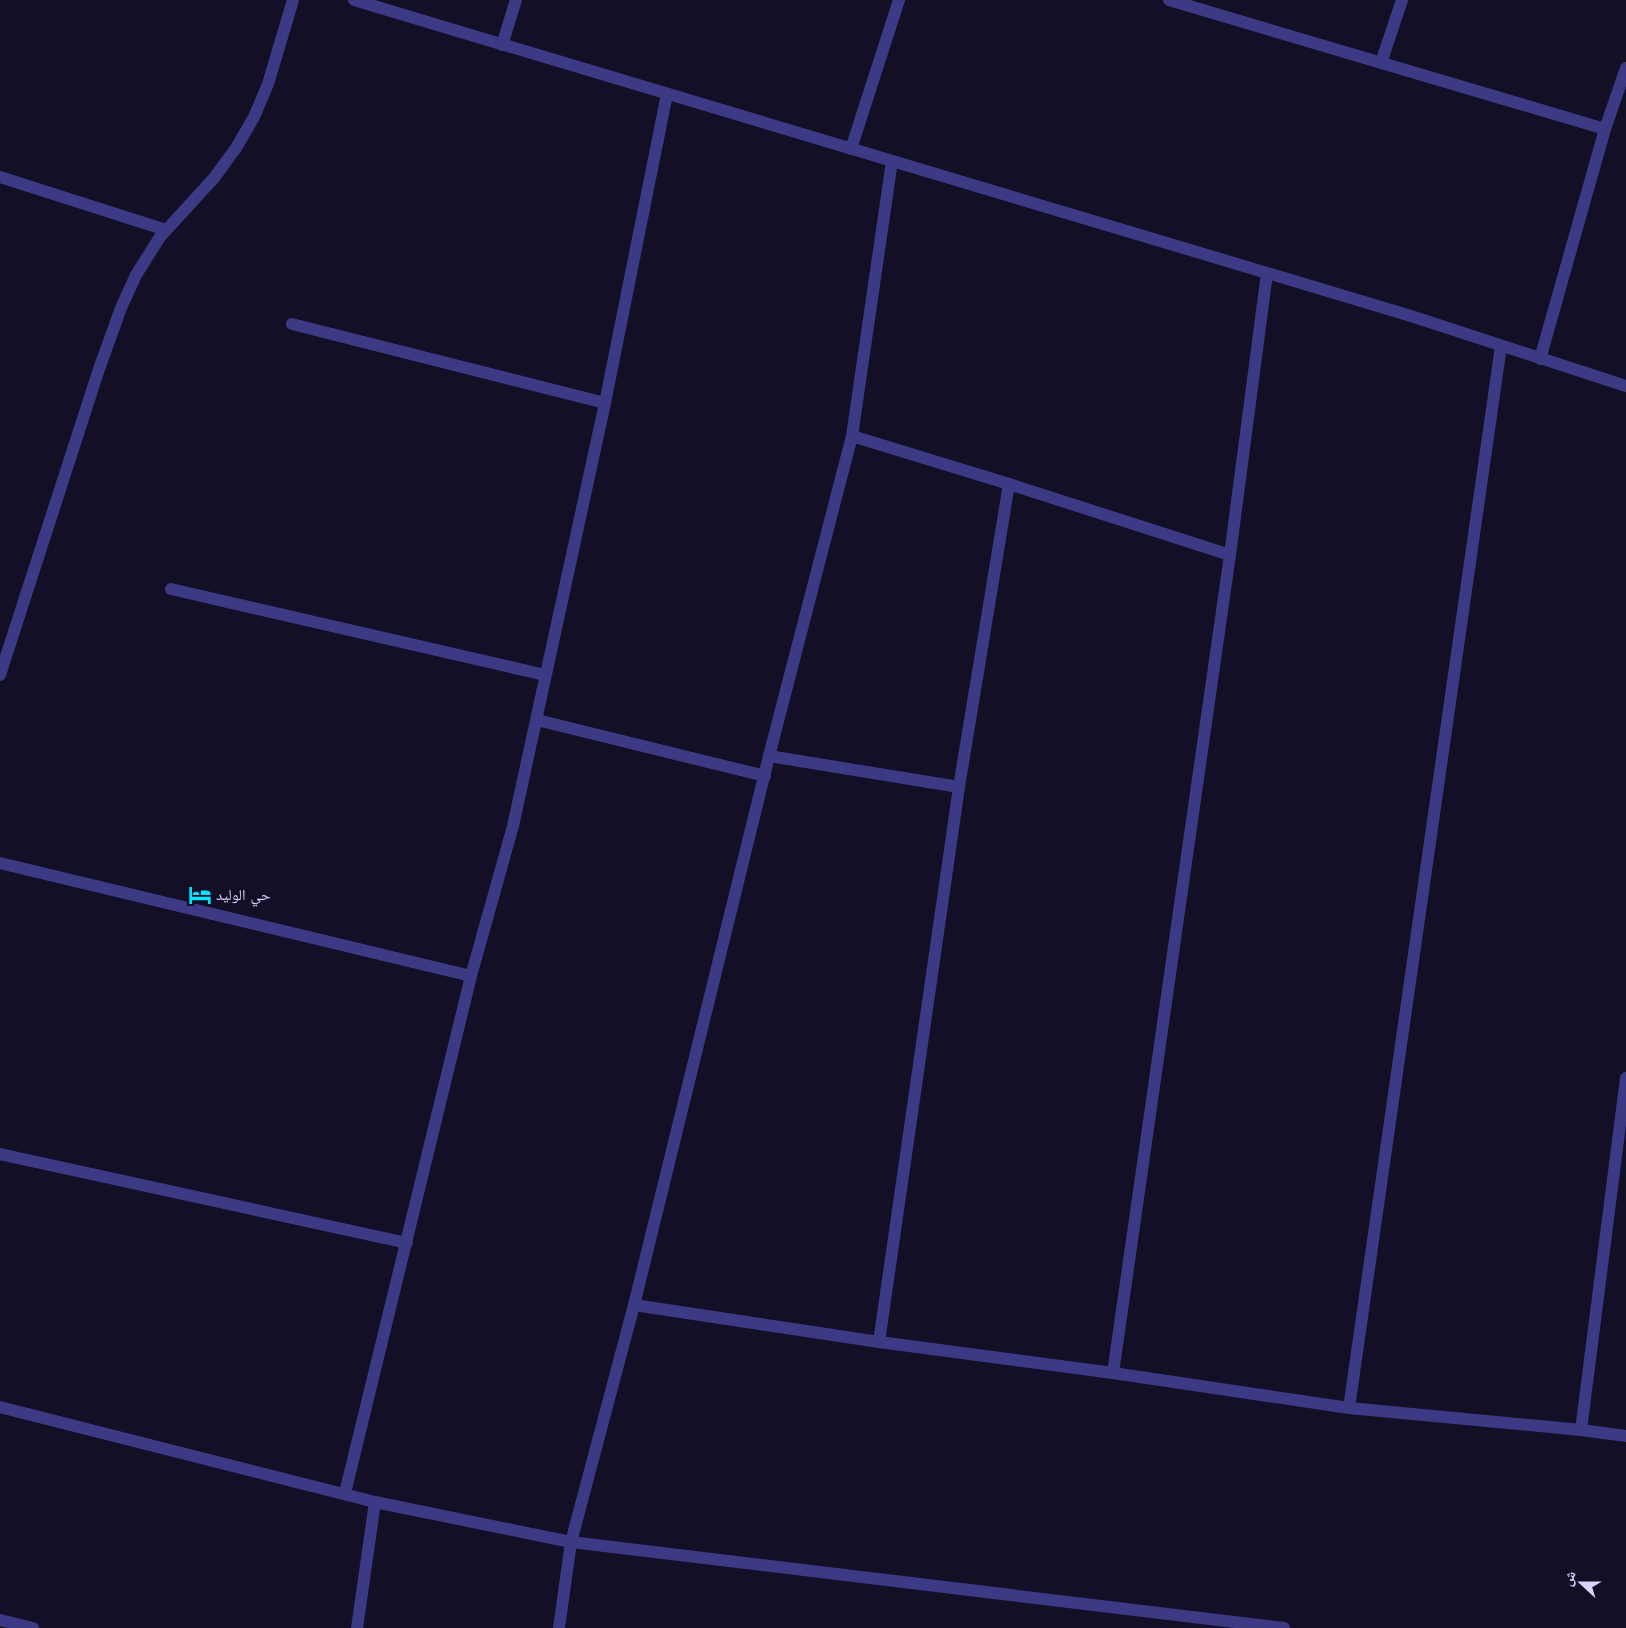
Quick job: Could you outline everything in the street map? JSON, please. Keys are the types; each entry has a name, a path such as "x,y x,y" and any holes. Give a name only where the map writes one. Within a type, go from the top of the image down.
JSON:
{"street":[{"path":"0,675 99,369 121,308 136,275 160,237 214,178 236,148 254,117 268,84 294,0"},
{"path":"354,0 1411,316 1626,386"},
{"path":"502,45 516,0"},
{"path":"852,149 900,0"},
{"path":"1170,0 1605,129"},
{"path":"1381,63 1402,0"},
{"path":"1540,359 1605,129 1626,68"},
{"path":"345,1493 471,976 513,826 605,403 667,94"},
{"path":"559,1628 571,1542 634,1305 770,756 852,436 892,161"},
{"path":"0,177 166,230"},
{"path":"1113,1373 1230,555 1267,273"},
{"path":"292,324 605,403"},
{"path":"1348,1408 1501,346"},
{"path":"852,436 1230,555"},
{"path":"878,1342 959,787 1009,484"},
{"path":"171,589 545,675"},
{"path":"537,720 765,776"},
{"path":"770,756 959,787"},
{"path":"0,863 471,976"},
{"path":"1580,1430 1626,1078"},
{"path":"0,1154 406,1243"},
{"path":"634,1305 878,1342 1113,1373 1348,1408 1626,1436"},
{"path":"0,1407 375,1502 571,1542 1284,1628"},
{"path":"357,1628 375,1502"},
{"path":"0,1620 33,1628"}],"place":[{"name":"حي الوليد","path":"200,895"}]}
